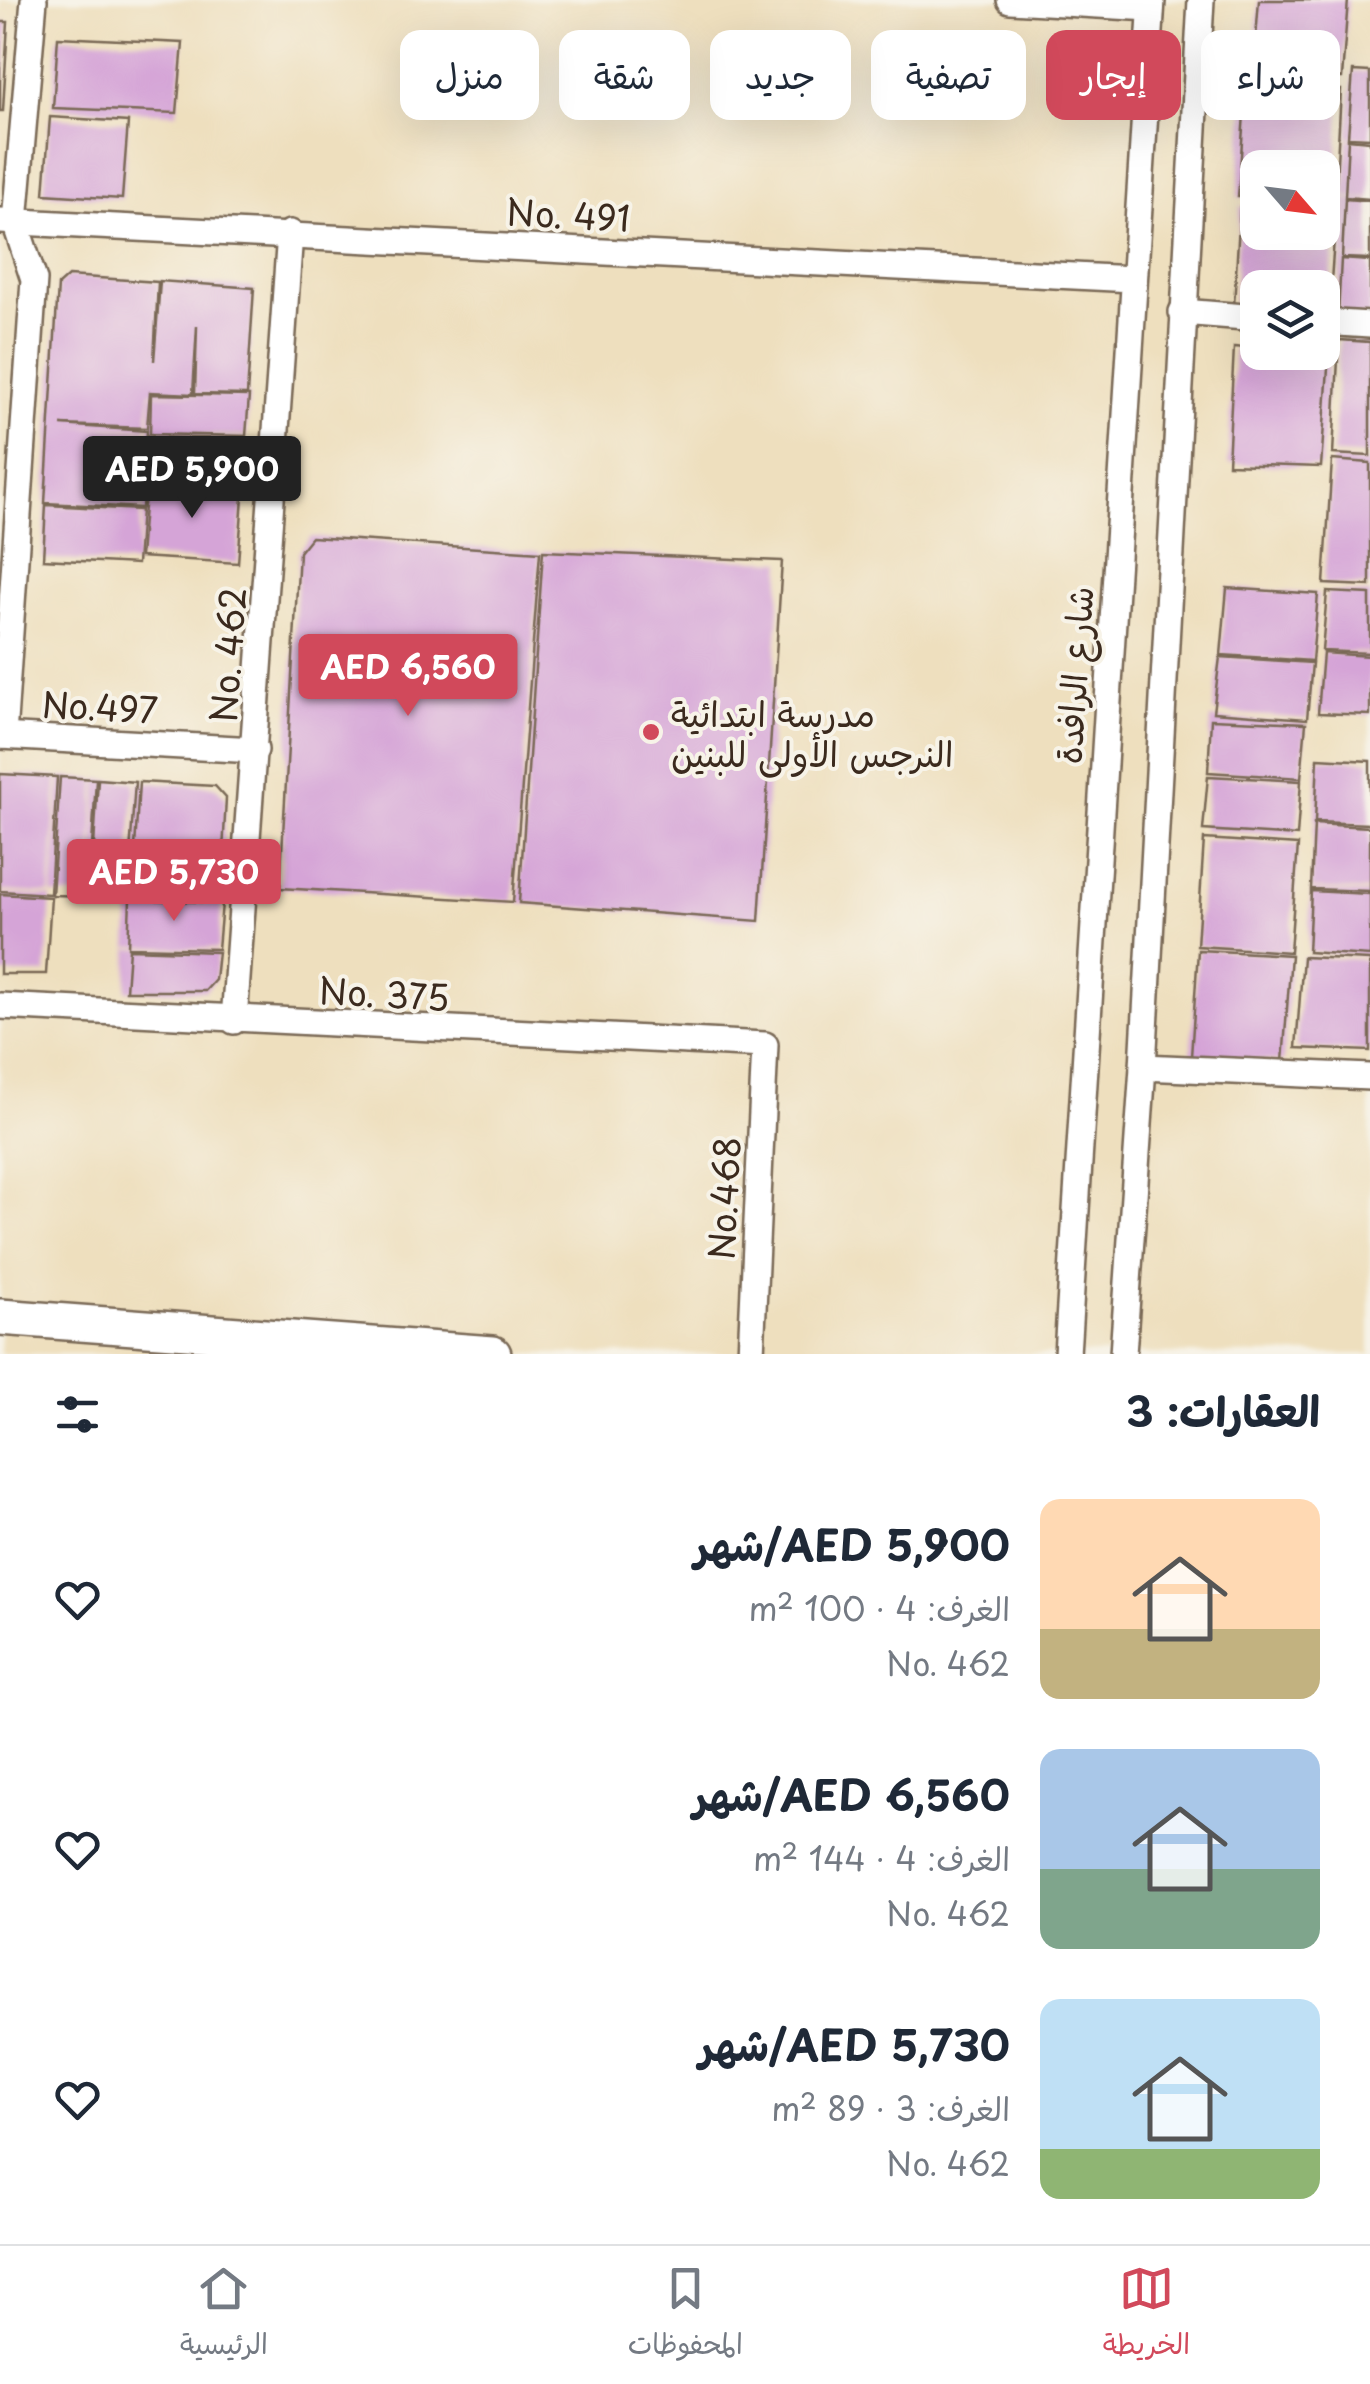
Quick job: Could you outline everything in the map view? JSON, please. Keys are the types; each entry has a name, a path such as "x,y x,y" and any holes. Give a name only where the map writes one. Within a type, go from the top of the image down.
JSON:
{"main road":[{"path":"0,1317 493,1354"}],"street":[{"path":"2,736 34,280 8,222 34,0"},
{"path":"1010,0 1151,4"},
{"path":"1122,1354 1143,1067 1201,0"},
{"name":"شارع الرافدة","path":"1067,1354 1151,4"},
{"name":"No. 491","path":"8,222 1133,279"},
{"name":"No. 462","path":"234,1021 290,234"},
{"path":"1182,312 1240,317"},
{"path":"1340,324 1370,326"},
{"name":"No.497","path":"2,736 255,750"},
{"name":"No. 375","path":"0,1006 234,1021 765,1045"},
{"name":"No.468","path":"750,1354 765,1045"},
{"path":"1143,1067 1370,1078"}],"building":[{"path":"1259,0 1348,0 1342,78 1340,30 1257,30"},
{"path":"0,22 8,22 3,111 0,111"},
{"path":"58,37 183,43 177,113 53,108"},
{"path":"1353,71 1370,72 1370,138 1348,137"},
{"path":"50,117 128,122 122,199 44,194"},
{"path":"1244,120 1339,120 1338,150 1241,150"},
{"path":"1348,139 1370,141 1370,199 1345,197"},
{"path":"1345,199 1370,201 1370,259 1342,258"},
{"path":"1240,207 1240,250 1333,250 1332,270 1240,270 1240,306 1234,306"},
{"path":"1341,259 1370,261 1370,318 1340,316"},
{"path":"68,276 158,282 154,361 160,281 254,288 247,395 195,394 197,326 193,394 150,392 147,428 61,425 147,431 142,508 45,503 58,285"},
{"path":"1340,340 1370,342 1370,456 1333,454"},
{"path":"1234,347 1240,348 1240,370 1328,370 1321,467 1228,464"},
{"path":"151,394 249,396 246,436 150,434"},
{"path":"150,437 246,439 243,481 147,477"},
{"path":"1332,460 1370,463 1370,586 1324,584"},
{"path":"146,481 244,484 238,563 140,557"},
{"path":"46,505 141,510 137,564 43,559"},
{"path":"311,537 540,552 513,902 280,888 299,552"},
{"name":"مدرسة ابتدائية النرجس الأولى للبنين","path":"543,551 782,561 759,921 519,903"},
{"path":"1227,588 1318,594 1312,661 1221,655"},
{"path":"1327,592 1370,594 1370,653 1322,651"},
{"path":"1323,653 1370,656 1370,715 1318,713"},
{"path":"1220,657 1312,663 1307,719 1213,712"},
{"path":"1211,719 1306,723 1301,778 1208,772"},
{"path":"1318,758 1370,761 1370,824 1315,822"},
{"path":"0,774 57,777 50,894 0,891"},
{"path":"1208,776 1301,781 1297,836 1203,830"},
{"path":"60,777 96,779 89,896 52,895"},
{"path":"98,779 135,782 127,897 91,897"},
{"path":"139,782 215,786 226,798 223,852 135,848"},
{"path":"1314,824 1370,827 1370,891 1311,889"},
{"path":"1204,839 1298,845 1290,952 1197,946"},
{"path":"133,852 225,855 221,900 130,898"},
{"path":"1311,891 1370,894 1370,956 1308,952"},
{"path":"0,894 51,897 46,974 0,974"},
{"path":"130,899 222,903 218,949 128,947"},
{"path":"129,949 218,952 215,980 205,991 126,991"},
{"path":"1198,950 1291,955 1283,1062 1191,1057"},
{"path":"1303,957 1370,960 1370,1051 1296,1048"}],"place":[{"name":"مدرسة ابتدائية النرجس الأولى للبنين","path":"651,732"}]}
